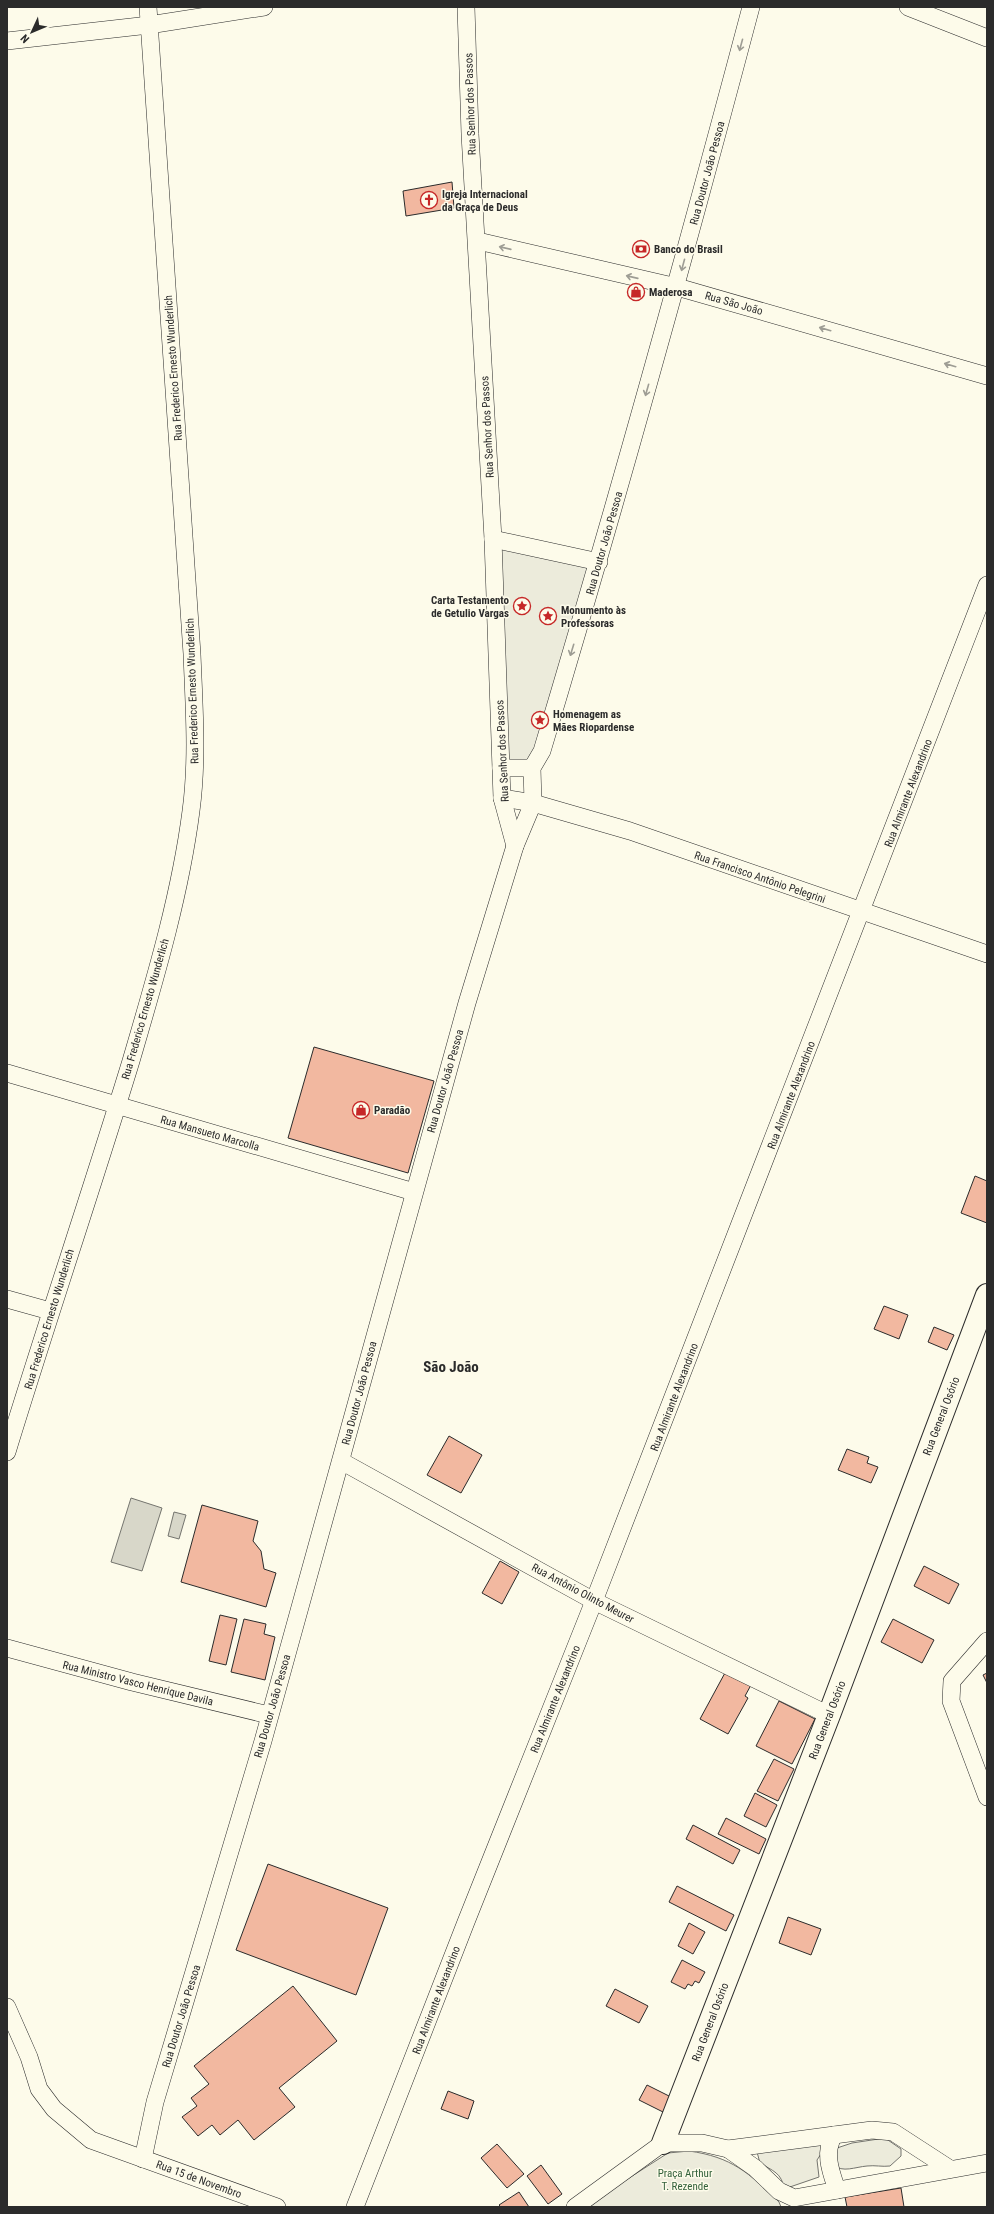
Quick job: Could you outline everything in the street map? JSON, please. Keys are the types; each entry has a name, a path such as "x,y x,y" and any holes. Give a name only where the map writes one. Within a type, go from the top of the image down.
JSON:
{"street":[{"name":"Rua Frederico Ernesto Wunderlich","path":"7,1452 50,1311 117,1106 156,976 181,870 192,810 196,746 192,654 148,7"},
{"path":"7,41 149,25 264,7"},
{"name":"Rua Senhor dos Passos","path":"466,7 470,134 478,242 493,539 502,798 515,846"},
{"name":"Rua Doutor João Pessoa","path":"143,2159 155,2102 269,1715 341,1461 414,1192 515,846 533,803 532,768 542,751 599,562 677,287 751,7"},
{"path":"908,7 987,38"},
{"name":"Rua São João","path":"478,242 677,287 987,376"},
{"path":"493,539 599,562"},
{"name":"Rua Almirante Alexandrino","path":"355,2207 466,1922 594,1601 862,912 987,585"},
{"path":"501,768 532,768"},
{"name":"Rua Francisco Antônio Pelegrini","path":"502,798 533,803 630,831 987,954"},
{"name":"Rua Mansueto Marcolla","path":"7,1073 414,1192"},
{"name":"Rua General Osório","path":"663,2143 829,1715 987,1295"},
{"path":"7,1300 50,1311"},
{"name":"Rua Antônio Olinto Meurer","path":"341,1461 594,1601 829,1715"},
{"path":"987,1641 952,1681 951,1701 987,1797"},
{"name":"Rua Ministro Vasco Henrique Davila","path":"7,1648 132,1682 269,1715"},
{"name":"Rua 15 de Novembro","path":"7,2007 18,2031 39,2089 54,2109 91,2140 277,2207"},
{"path":"575,2207 663,2143 702,2143 728,2149 872,2130 893,2132 950,2169"},
{"path":"834,2135 830,2142 828,2153 837,2190"},
{"path":"728,2149 755,2168 779,2191 794,2198 987,2163"}],"green space":[{"path":"494,540 597,563 531,767 502,767"},
{"path":"885,2138 901,2149 901,2156 890,2166 870,2166 841,2169 833,2165 837,2148 852,2143"},
{"path":"822,2143 821,2154 817,2160 819,2177 784,2189 779,2176 760,2163 757,2152"},
{"name":"Praça Arthur T. Rezende","path":"689,2151 717,2157 739,2168 779,2202 781,2207 589,2207 615,2187 668,2153"}],"shaded area":[{"path":"131,1498 162,1508 142,1571 111,1562"},
{"path":"174,1512 186,1515 179,1539 168,1536"}],"building":[{"name":"Igreja Internacional da Graça de Deus","path":"452,182 454,208 406,216 403,191"},
{"name":"Paradão","path":"314,1047 434,1081 408,1173 288,1138"},
{"path":"975,1176 987,1181 987,1223 961,1213"},
{"path":"884,1306 908,1315 899,1339 874,1329"},
{"path":"934,1327 954,1335 947,1350 928,1342"},
{"path":"449,1436 482,1455 461,1493 427,1475"},
{"path":"847,1449 869,1457 867,1463 878,1467 871,1483 838,1470"},
{"path":"202,1505 258,1521 253,1541 261,1551 264,1569 276,1573 266,1607 181,1582"},
{"path":"500,1561 519,1572 502,1604 482,1593"},
{"path":"924,1566 959,1584 949,1604 914,1586"},
{"path":"220,1615 237,1619 226,1665 209,1661"},
{"path":"244,1619 266,1624 264,1634 275,1637 265,1680 231,1672"},
{"path":"893,1619 934,1640 922,1663 881,1642"},
{"path":"726,1671 751,1685 745,1696 748,1698 728,1734 700,1719"},
{"path":"987,1673 987,1683 983,1675"},
{"path":"779,1701 815,1719 792,1764 756,1746"},
{"path":"774,1759 794,1769 778,1801 757,1791"},
{"path":"755,1793 777,1805 766,1827 744,1816"},
{"path":"726,1818 766,1839 759,1854 718,1834"},
{"path":"693,1825 740,1850 733,1864 686,1839"},
{"path":"268,1864 388,1908 356,1995 236,1950"},
{"path":"677,1886 734,1915 726,1931 669,1902"},
{"path":"788,1917 821,1929 811,1955 779,1943"},
{"path":"689,1923 705,1932 693,1954 678,1946"},
{"path":"682,1960 705,1972 699,1983 695,1981 692,1986 688,1984 685,1989 671,1982"},
{"path":"293,1986 337,2041 279,2088 295,2107 254,2140 238,2120 220,2135 212,2125 198,2136 182,2117 197,2106 191,2098 209,2084 194,2066"},
{"path":"615,1989 648,2006 639,2023 606,2006"},
{"path":"647,2085 671,2097 663,2112 639,2100"},
{"path":"448,2091 474,2101 468,2119 441,2109"},
{"path":"497,2144 524,2174 507,2188 481,2158"},
{"path":"541,2165 562,2194 548,2204 527,2176"},
{"path":"901,2188 904,2207 847,2207 845,2197"},
{"path":"519,2192 529,2207 501,2207 499,2205"}],"place":[{"name":"Igreja Internacional da Graça de Deus","path":"429,200"},
{"name":"Banco do Brasil","path":"641,249"},
{"name":"Maderosa","path":"636,292"},
{"name":"Carta Testamento de Getulio Vargas","path":"522,606"},
{"name":"Monumento às Professoras","path":"548,616"},
{"name":"Homenagem as Mães Riopardense","path":"540,720"},
{"name":"Paradão","path":"361,1110"}],"district":[{"name":"São João","path":"451,1367"}]}
